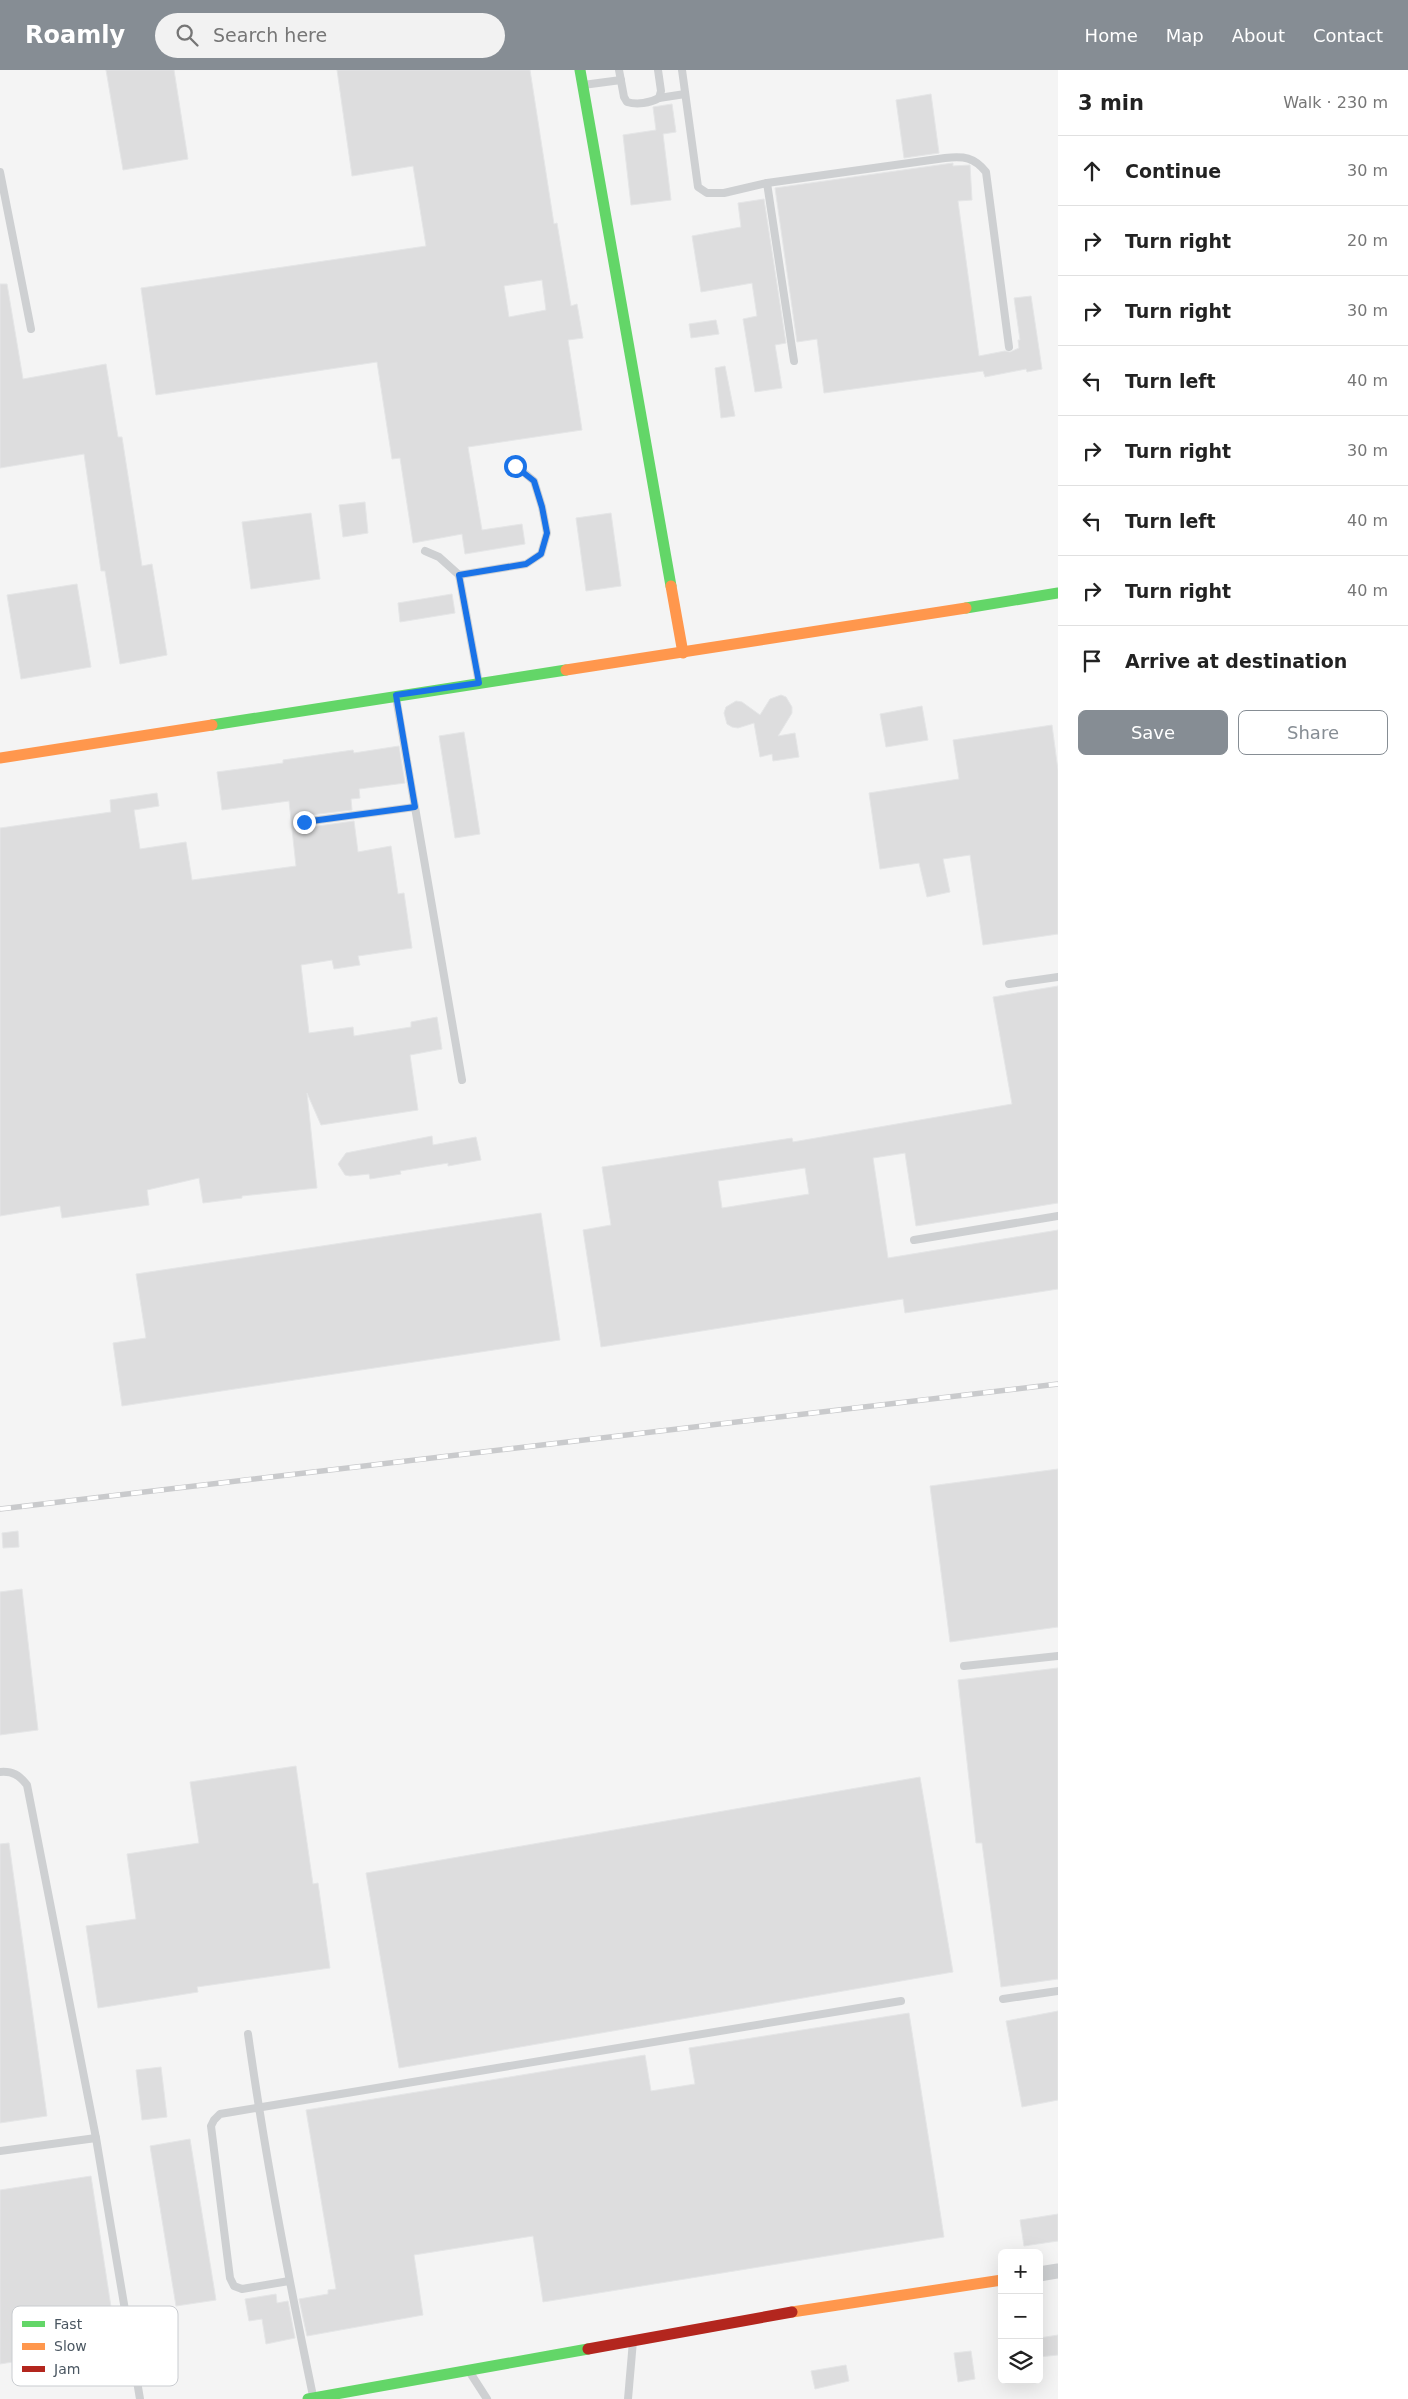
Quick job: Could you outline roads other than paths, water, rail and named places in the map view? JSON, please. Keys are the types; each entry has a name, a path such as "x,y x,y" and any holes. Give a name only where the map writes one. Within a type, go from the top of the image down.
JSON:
{"street":[{"path":"580,70 683,653"},
{"path":"0,758 1058,593"},
{"path":"1043,2273 1058,2271"},
{"path":"310,2399 802,2310 998,2281"}],"lane":[{"path":"619,70 624,97 627,102 652,102 659,98 685,94"},
{"path":"658,70 661,91 659,98"},
{"path":"682,70 698,187 707,193 724,193 767,183 945,158 962,156 977,161 986,172 1009,348"},
{"path":"583,85 621,80"},
{"path":"0,172 31,328"},
{"path":"767,183 794,361"},
{"path":"459,575 526,564 541,554 547,533 542,507 534,481 515,466"},
{"path":"425,551 439,557 459,575 479,683"},
{"path":"396,695 462,1080"},
{"path":"304,822 415,807"},
{"path":"1009,984 1058,977"},
{"path":"914,1240 1058,1216"},
{"path":"964,1666 1058,1656"},
{"path":"0,1772 9,1771 20,1776 26,1785 96,2138 124,2306"},
{"path":"1003,1999 1058,1991"},
{"path":"289,2281 242,2289 234,2286 230,2278 211,2126 220,2114 901,2001"},
{"path":"248,2034 258,2108 310,2399"},
{"path":"0,2151 96,2138"},
{"path":"628,2399 633,2341"},
{"path":"469,2371 487,2399"},
{"path":"138,2386 140,2399"}],"railway":[{"path":"0,1509 1058,1384"}]}
